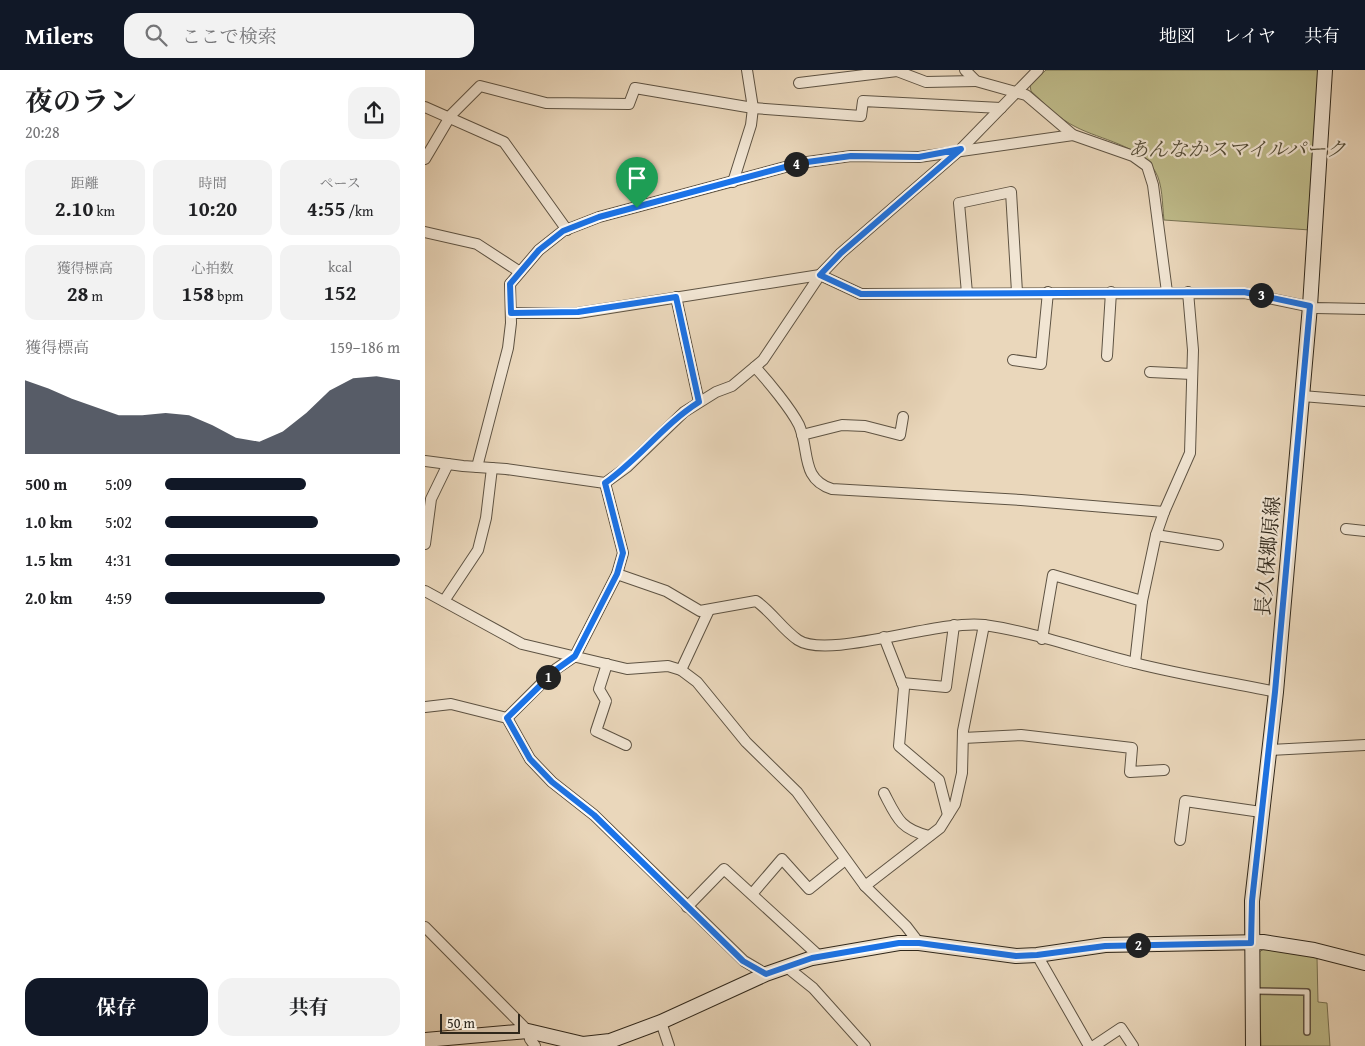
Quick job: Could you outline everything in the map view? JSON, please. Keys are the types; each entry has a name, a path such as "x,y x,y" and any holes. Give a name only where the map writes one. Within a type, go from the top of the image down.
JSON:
{"main road":[{"name":"長久保郷原線","path":"1253,1046 1252,901 1261,812 1270,750 1310,306 1325,70"},
{"path":"425,1040 528,1031 583,1044 610,1041 661,1022 766,974 819,956 899,943 919,943 1016,956 1105,946 1263,942 1314,950 1365,963"}],"street":[{"path":"733,182 751,125 753,108 747,70"},
{"path":"965,70 976,81"},
{"path":"425,461 605,483 627,467 684,412 716,392 732,386 755,367 787,326 804,295 820,275 841,253 961,149 1038,70"},
{"path":"799,83 897,71 926,82 976,81 1026,95 1073,135 1133,156 1147,166 1153,185 1167,292"},
{"path":"425,159 449,119 480,86 546,104 629,104 635,88 753,108 861,116 863,101 1001,108"},
{"path":"425,107 504,142 567,230"},
{"path":"477,467 508,348 511,313 510,284 539,250 567,230 599,217 800,163 851,156 919,157 961,149 1073,135"},
{"path":"967,293 959,203 1011,192 1017,292"},
{"path":"425,232 477,244 520,272"},
{"path":"511,313 578,312 820,275 861,294 1244,292 1332,310 1365,309"},
{"path":"1013,360 1041,364 1048,292"},
{"path":"1107,356 1111,292"},
{"path":"1135,663 1142,601 1156,535 1190,453 1193,350 1188,292"},
{"path":"676,297 699,402"},
{"path":"755,367 799,425 814,479 832,489 1021,500 1164,512"},
{"path":"1150,372 1192,374"},
{"path":"1302,396 1365,401"},
{"path":"802,435 842,425 865,426 900,435 903,417"},
{"path":"425,544 431,500 449,464"},
{"path":"443,601 478,550 485,518 492,468"},
{"path":"507,718 557,669 575,656 617,574 623,553 605,483"},
{"path":"1346,529 1365,531"},
{"path":"1156,535 1218,545"},
{"path":"617,574 666,591 700,611 756,601 767,608 798,640 810,644 831,645 954,625 984,625 1135,663 1275,692"},
{"path":"1042,639 1053,575 1142,601"},
{"path":"425,591 522,644 627,669 668,666 681,670 697,682 746,742 797,792 865,886 906,926 919,943"},
{"path":"681,670 709,610"},
{"path":"902,683 946,688 954,625"},
{"path":"865,886 940,828 955,804 962,773 963,738 984,625"},
{"path":"883,637 904,688 899,746 939,780 948,815"},
{"path":"607,664 599,690 606,701 596,731 626,746"},
{"path":"425,707 451,704 507,718 530,759 547,776 594,815 743,961 766,974"},
{"path":"963,738 1021,735 1132,748 1129,772 1164,770"},
{"path":"1270,750 1365,745"},
{"path":"884,793 899,822 911,832 929,836"},
{"path":"1180,840 1185,800 1261,812"},
{"path":"752,894 782,859 809,889 845,860"},
{"path":"687,906 724,869 819,956"},
{"path":"425,927 528,1031 530,1039 535,1046"},
{"path":"1037,955 1089,1046"},
{"path":"788,968 813,988 865,1046"},
{"path":"661,1022 669,1046"},
{"path":"1094,1046 1121,1028 1133,1046"}],"lane":[{"path":"1252,991 1307,992 1307,1032"}],"green space":[{"name":"あんなかスマイルパーク","path":"1046,70 1321,70 1310,230 1164,220 1162,194 1158,176 1148,162 1130,149 1070,124 1052,111 1031,91 1030,85"},
{"path":"1265,948 1317,957 1318,1002 1327,1003 1330,1046 1261,1046 1258,953"}],"route":[{"path":"961,149 841,253 820,275 861,294 1244,292 1310,306 1270,750 1261,812 1252,901 1251,943 1105,946 1016,956 919,943 899,943 812,958 788,968 766,974 743,961 594,815 552,782 530,759 507,718 557,669 575,656 617,574 623,553 605,483 627,467 641,451 684,412 699,402 676,297 578,312 511,313 510,284 539,250 563,231 599,217 637,208 800,163 851,156 919,157 961,149"}]}
